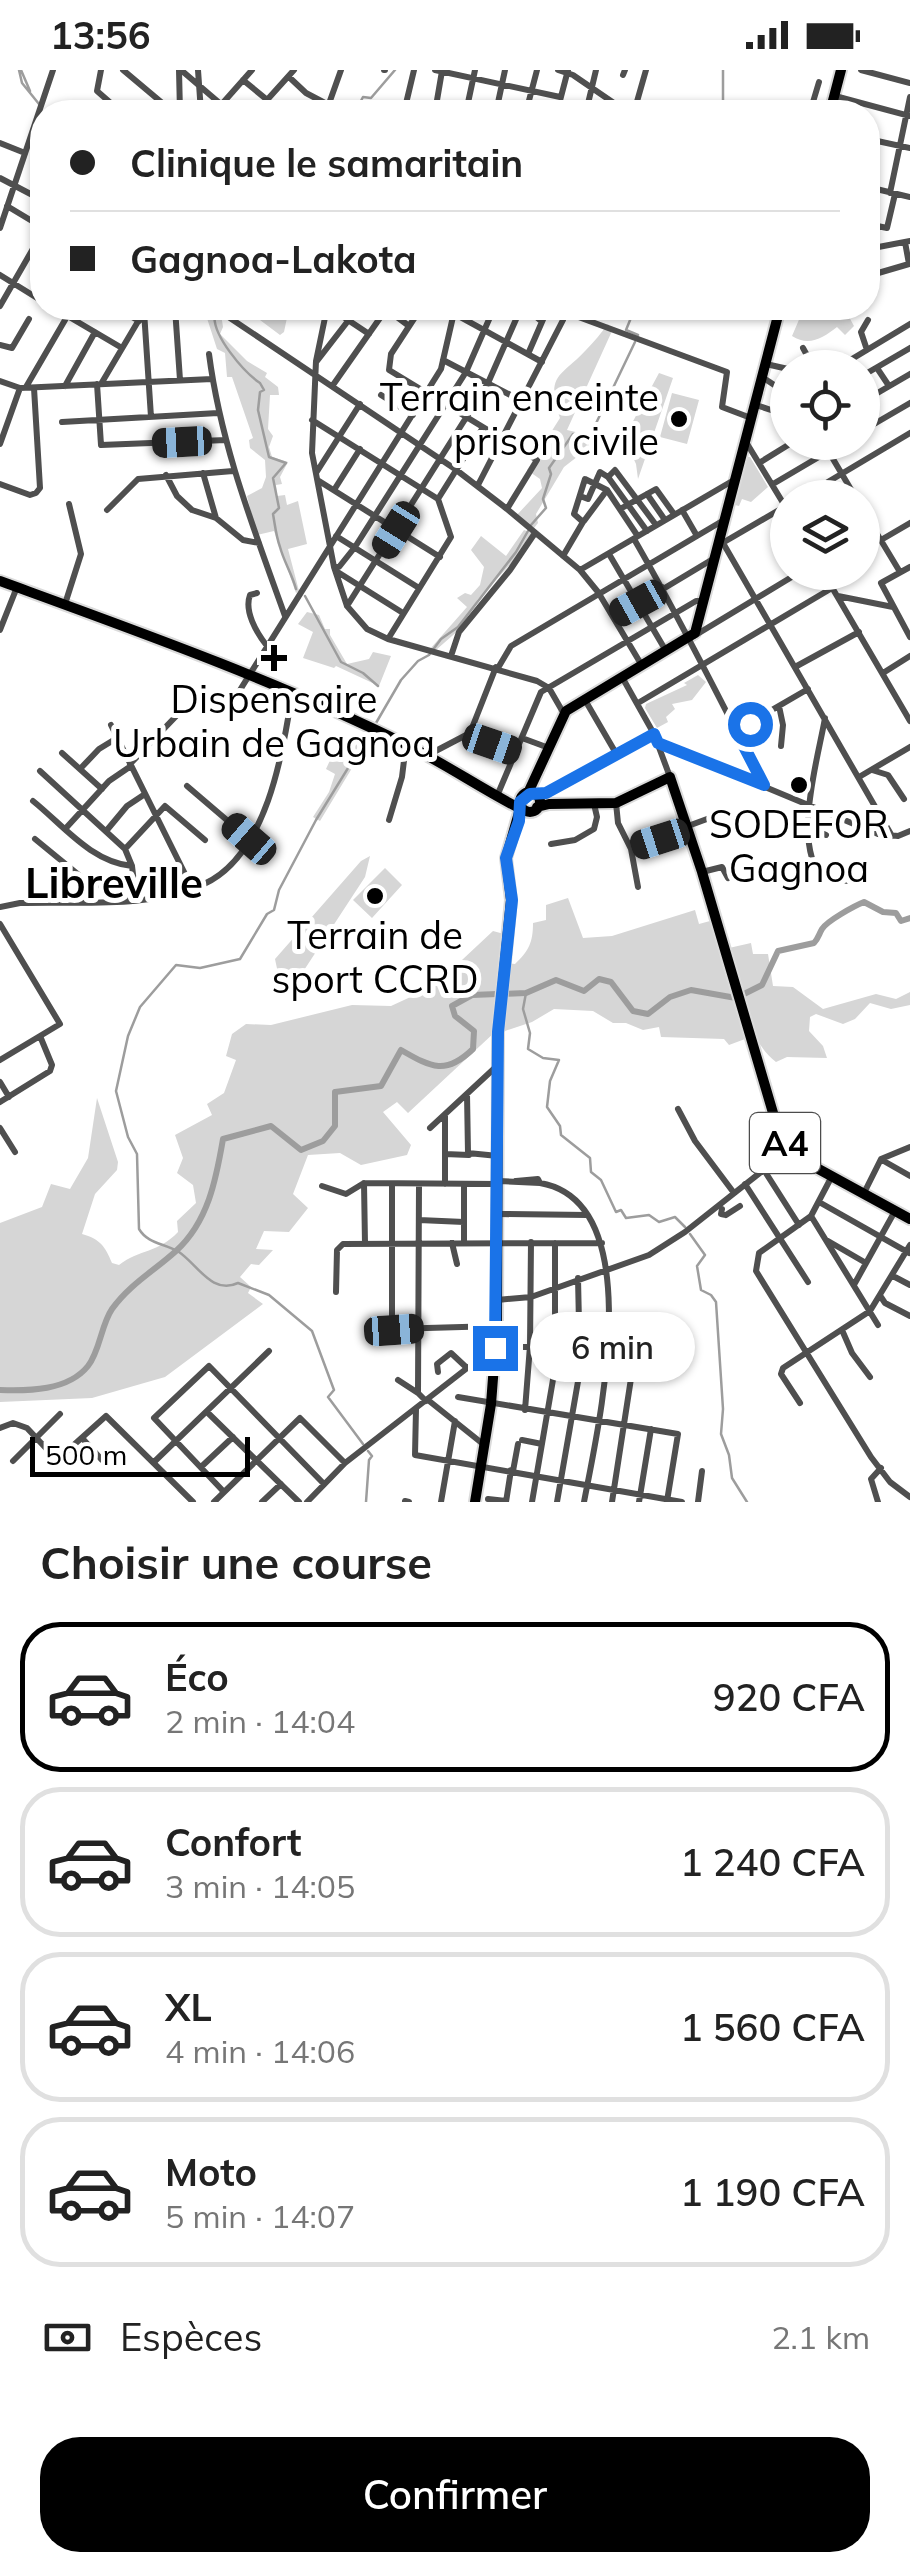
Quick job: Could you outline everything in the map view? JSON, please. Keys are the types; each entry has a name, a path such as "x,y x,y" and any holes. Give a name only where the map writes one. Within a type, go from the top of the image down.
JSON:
{"main road":[{"path":"833,100 841,70"},
{"path":"475,1502 491,1404 495,1348 499,1064 512,900 506,858 534,799 564,714 692,637 720,544 777,320"},
{"path":"0,581 249,675 406,744 501,798 616,803 670,777"},
{"name":"A4","path":"670,777 689,828 776,1123 790,1150 910,1219"}],"street":[{"path":"43,100 53,70"},
{"path":"101,70 98,91 108,100"},
{"path":"123,70 161,100"},
{"path":"177,100 180,70 216,100"},
{"path":"198,70 200,100"},
{"path":"200,84 209,70"},
{"path":"225,100 252,70"},
{"path":"330,100 340,70"},
{"path":"407,100 414,70"},
{"path":"436,100 440,70 474,74 560,97"},
{"path":"499,100 505,70"},
{"path":"528,100 537,70"},
{"path":"558,70 568,71 606,100"},
{"path":"589,100 596,70"},
{"path":"637,100 646,70"},
{"path":"861,70 910,83"},
{"path":"559,100 568,71"},
{"path":"243,80 267,100 292,74 315,100"},
{"path":"469,100 474,74"},
{"path":"813,100 818,82"},
{"path":"834,96 849,100"},
{"path":"880,227 887,228 910,97"},
{"path":"880,108 908,116"},
{"path":"0,228 30,138"},
{"path":"880,142 910,148"},
{"path":"0,143 25,153"},
{"path":"0,178 30,192"},
{"path":"880,190 909,195"},
{"path":"7,206 30,222"},
{"path":"880,247 908,241 908,264 880,272"},
{"path":"0,306 30,252"},
{"path":"0,275 30,292"},
{"path":"0,345 12,348 30,319"},
{"path":"0,444 26,388 66,320"},
{"path":"75,320 122,348"},
{"path":"146,320 150,417"},
{"path":"176,320 180,380"},
{"path":"233,320 456,469 507,508 580,570 598,592 642,666"},
{"path":"326,320 316,362 311,444 335,569 347,606 367,629 388,639 527,677 549,688 564,714"},
{"path":"316,362 349,320 369,334"},
{"path":"333,386 378,320"},
{"path":"401,320 409,326"},
{"path":"413,320 391,354 388,370 537,460 507,508"},
{"path":"66,828 178,713 232,701 413,415 443,360 452,320"},
{"path":"470,320 542,362"},
{"path":"335,569 355,547 421,445 466,372 489,320"},
{"path":"347,606 488,384 517,320"},
{"path":"478,485 560,320"},
{"path":"593,320 727,372 722,407 751,418"},
{"path":"868,320 862,332 868,350 910,324"},
{"path":"139,321 99,384 100,443 104,446 226,440"},
{"path":"528,354 541,321"},
{"path":"65,386 95,332"},
{"path":"880,367 910,348"},
{"path":"209,354 218,413 233,471 285,618"},
{"path":"443,360 522,401"},
{"path":"765,364 770,365"},
{"path":"880,372 888,386"},
{"path":"880,391 910,374"},
{"path":"762,377 770,382"},
{"path":"0,381 26,388 212,379"},
{"path":"0,484 30,494 38,491 26,388"},
{"path":"381,394 413,415"},
{"path":"880,421 910,403"},
{"path":"317,477 360,404"},
{"path":"754,405 770,409"},
{"path":"62,422 218,413"},
{"path":"312,420 438,499 452,536 388,639"},
{"path":"438,499 482,428"},
{"path":"831,480 910,433"},
{"path":"746,441 770,480"},
{"path":"334,490 360,449"},
{"path":"759,463 770,456"},
{"path":"780,480 814,460"},
{"path":"834,460 846,480"},
{"path":"608,477 615,470 656,525"},
{"path":"107,510 138,479 233,471"},
{"path":"583,522 574,514 580,496 588,499 600,472 648,530"},
{"path":"204,473 216,518"},
{"path":"166,475 183,504 200,515 216,518 243,540 259,543"},
{"path":"317,477 440,557"},
{"path":"580,570 735,480"},
{"path":"594,483 606,490 620,509 692,637 702,666 764,785"},
{"path":"620,509 656,488 697,536"},
{"path":"563,556 606,490"},
{"path":"647,494 665,520"},
{"path":"65,605 81,554 69,504"},
{"path":"770,517 720,544 892,836"},
{"path":"427,755 468,736 497,667 511,646 725,519"},
{"path":"900,572 881,540 910,522"},
{"path":"451,656 459,632 510,570 535,532"},
{"path":"336,536 419,588"},
{"path":"610,554 667,652"},
{"path":"614,617 714,558"},
{"path":"910,567 882,583 910,637"},
{"path":"335,569 403,613"},
{"path":"0,630 17,588"},
{"path":"692,637 771,590"},
{"path":"638,703 834,592 893,607"},
{"path":"834,592 910,720"},
{"path":"257,593 250,595 248,602 253,622 267,646"},
{"path":"501,798 515,752 541,692 676,612 696,601 704,602"},
{"path":"795,667 859,632"},
{"path":"883,673 910,656"},
{"path":"622,677 654,734 670,777"},
{"path":"736,731 808,690"},
{"path":"0,907 136,899 192,888 225,871 249,839 282,760 292,694"},
{"path":"584,700 617,754"},
{"path":"779,706 783,725 781,746"},
{"path":"825,718 810,806 808,844 817,873 832,882 849,881"},
{"path":"111,725 192,888"},
{"path":"534,799 654,734"},
{"path":"468,736 515,752"},
{"path":"80,770 99,749 116,738"},
{"path":"522,738 550,748"},
{"path":"658,743 878,834 892,836 910,831"},
{"path":"389,820 402,776 406,744"},
{"path":"859,777 910,747"},
{"path":"62,753 102,789"},
{"path":"871,770 888,775 904,798"},
{"path":"40,771 125,848 132,866 136,899"},
{"path":"187,786 249,839"},
{"path":"107,830 127,806 145,794"},
{"path":"34,801 96,855 132,866"},
{"path":"616,803 618,822 631,848 638,887"},
{"path":"551,844 575,840 594,829 594,804"},
{"path":"125,848 165,806 205,840"},
{"path":"631,848 726,812"},
{"path":"809,822 826,835"},
{"path":"35,839 86,880 136,899"},
{"path":"702,872 722,866 728,878"},
{"path":"0,924 60,1022 0,1060"},
{"path":"0,1102 52,1068 40,1036"},
{"path":"430,1128 499,1064"},
{"path":"0,1082 9,1097"},
{"path":"467,1094 469,1155"},
{"path":"678,1109 694,1141 734,1193"},
{"path":"445,1115 445,1184"},
{"path":"0,1128 15,1152"},
{"path":"864,1193 882,1160 910,1148"},
{"path":"722,1210 734,1193 790,1150"},
{"path":"445,1154 500,1156"},
{"path":"882,1160 910,1176"},
{"path":"764,1170 799,1224"},
{"path":"832,1176 811,1216 758,1252 756,1271 890,1482 910,1497"},
{"path":"322,1186 346,1194 364,1184 540,1183 568,1193 588,1214 602,1243 606,1269 607,1340 599,1422 584,1502"},
{"path":"364,1184 365,1244"},
{"path":"392,1184 391,1328 496,1326"},
{"path":"418,1393 419,1184"},
{"path":"464,1184 464,1243"},
{"path":"745,1184 808,1282"},
{"path":"800,1403 781,1371 870,1311 909,1250 818,1202"},
{"path":"497,1300 531,1297 637,1261 722,1210 740,1206"},
{"path":"855,1283 895,1211"},
{"path":"499,1214 588,1214"},
{"path":"811,1216 878,1326"},
{"path":"419,1220 464,1222"},
{"path":"827,1240 866,1263"},
{"path":"526,1410 531,1242"},
{"path":"452,1243 457,1264"},
{"path":"555,1243 555,1344"},
{"path":"336,1292 339,1246 602,1243"},
{"path":"893,1276 910,1285"},
{"path":"557,1502 580,1370 578,1278"},
{"path":"862,1296 880,1298 910,1316"},
{"path":"842,1330 855,1358 870,1377"},
{"path":"307,1502 346,1463 495,1348 635,1340"},
{"path":"154,1462 269,1351"},
{"path":"438,1372 437,1364 452,1354 467,1368"},
{"path":"224,1492 154,1418 209,1366 324,1484"},
{"path":"532,1502 555,1368 666,1374"},
{"path":"612,1502 632,1372"},
{"path":"398,1380 484,1444"},
{"path":"458,1397 678,1434 667,1500"},
{"path":"416,1410 415,1456 615,1489 640,1498 682,1502"},
{"path":"207,1412 299,1502"},
{"path":"13,1461 60,1414"},
{"path":"0,1428 18,1423 57,1460 106,1416 193,1502"},
{"path":"214,1502 300,1418 346,1463"},
{"path":"440,1502 455,1421"},
{"path":"640,1498 652,1429"},
{"path":"201,1466 233,1437"},
{"path":"82,1438 102,1460"},
{"path":"488,1499 506,1502 520,1442 542,1444"},
{"path":"878,1502 871,1479 882,1468"},
{"path":"698,1502 702,1471"},
{"path":"262,1502 281,1484"}],"shaded area":[{"path":"208,320 222,320 220,334 278,387 279,395 270,395 268,429 273,436 269,447 272,457 288,462 280,477 282,484 276,485 277,496 285,495 287,505 298,501 307,544 288,549 299,591 296,593 274,531 257,535 247,496 262,488 265,460 250,448 249,440 253,438 232,377 227,377 225,353 217,349"},
{"path":"260,320 286,320 280,335"},
{"path":"799,320 851,320 854,326 845,335 837,327 816,340 792,336"},
{"path":"608,324 612,331 567,430 597,437 564,467 536,514 538,523 534,528 516,516 542,488 540,479 527,470 560,418 555,384"},
{"path":"659,373 673,378 638,479 624,438"},
{"name":"Terrain enceinte prison civile","path":"672,393 699,400 687,444 660,437"},
{"path":"743,457 750,457 768,487 751,502 742,499 739,506 731,504"},
{"path":"524,530 532,533 519,555 478,599 460,629 436,650 430,649 467,607 457,598 465,593 471,595 480,585 484,567 471,550 481,536 506,556"},
{"path":"307,612 319,615 325,629 330,629 347,664 369,659 373,652 391,656 379,686 336,666 303,658 313,632 298,624"},
{"path":"698,675 706,682 692,700 672,704 675,709 666,717 668,722 657,728 646,704 687,685 684,683"},
{"path":"369,730 376,733 320,821 313,817 335,774 326,769 332,756 350,762 358,738 364,739"},
{"path":"370,856 365,877 293,987 279,978 275,959 361,861"},
{"name":"Terrain de sport CCRD","path":"385,868 402,885 372,918 353,900"},
{"path":"568,898 583,938 612,936 695,910 699,924 710,921 745,1039 729,1045 724,1039 661,1037 659,1027 643,1030 613,1023 593,1011 554,1009 502,1032 505,963 515,964 524,955 533,923 546,920 546,905"},
{"path":"493,931 504,934 495,1032 408,1113 397,1102 383,1112 411,1145 407,1155 361,1165 340,1153 308,1155 293,1194 308,1208 289,1232 264,1231 256,1249 273,1250 259,1265 251,1264 240,1277 251,1287 248,1293 263,1304 165,1377 92,1398 0,1402 0,1223 42,1207 51,1184 70,1189 88,1158 97,1098 118,1162 117,1170 95,1194 82,1234 98,1241 112,1263 119,1265 171,1239 178,1232 177,1221 196,1203 193,1185 177,1173 183,1158 175,1135 212,1115 207,1104 224,1093 236,1060 226,1056 232,1034 246,1024 271,1025 352,1005 391,1006 417,994 434,975 447,974"},
{"path":"751,943 753,954 768,954 773,986 793,987 823,1009 876,994 896,999 910,992 910,1005 891,1009 870,1003 855,1019 843,1024 816,1014 810,1017 809,1031 823,1046 827,1058 787,1057 776,1062 750,1025 729,948"}],"waterway":[{"path":"19,70 22,83 36,100"},
{"path":"21,70 30,91"},
{"path":"361,100 371,98 395,70"},
{"path":"723,70 723,100"},
{"path":"215,320 223,342 264,390 260,392 258,410 269,457 286,463 273,478 279,508 273,514 296,589"},
{"path":"630,320 626,330 638,335"},
{"path":"531,525 546,508 543,499 551,474 549,468 573,434 589,438 635,342"},
{"path":"376,723 401,680 458,627 528,531"},
{"path":"305,596 341,662 378,686"},
{"path":"363,1444 328,1397 334,1390 312,1331 269,1295 238,1283 229,1286 213,1282 179,1252 152,1240 139,1229 137,1154 128,1137 116,1091 128,1036 140,1007 176,965 200,968 240,959 267,914 274,910 279,890 316,820 369,734"},
{"path":"0,1390 59,1385 88,1366 112,1309 134,1285 176,1251 196,1227 213,1185 223,1139 271,1126 301,1150 323,1141 335,1126 335,1092 381,1086 401,1050 438,1066 455,1063 473,1049 474,1031 455,1016 452,1006 472,995 526,993 556,980 584,991 599,979 611,982 633,1011 648,1014 670,997 691,990 736,998 762,985 778,951 814,943 829,922 864,902 883,912 896,913 901,921 910,918"},
{"path":"526,993 523,1009 530,1033 528,1049 543,1058 559,1060 550,1081 547,1107 560,1126 561,1135 590,1158 591,1172 601,1180 616,1212 621,1210 626,1218 649,1215 659,1222 675,1217 685,1227"},
{"path":"690,1234 705,1255 697,1266 701,1290 716,1302 721,1434 732,1478 747,1502"},
{"path":"366,1502 372,1456 368,1451"}],"place":[{"name":"Terrain enceinte prison civile","path":"679,419"},
{"name":"Dispensaire Urbain de Gagnoa","path":"274,658"},
{"name":"SODEFOR Gagnoa","path":"799,785"},
{"name":"Terrain de sport CCRD","path":"375,896"}],"district":[{"name":"Libreville","path":"114,882"}],"route":[{"path":"495,1348 500,1156 498,1032 512,900 506,858 519,821 520,802 530,794 546,793 654,734 658,743 764,785 736,731 750,724"}]}
